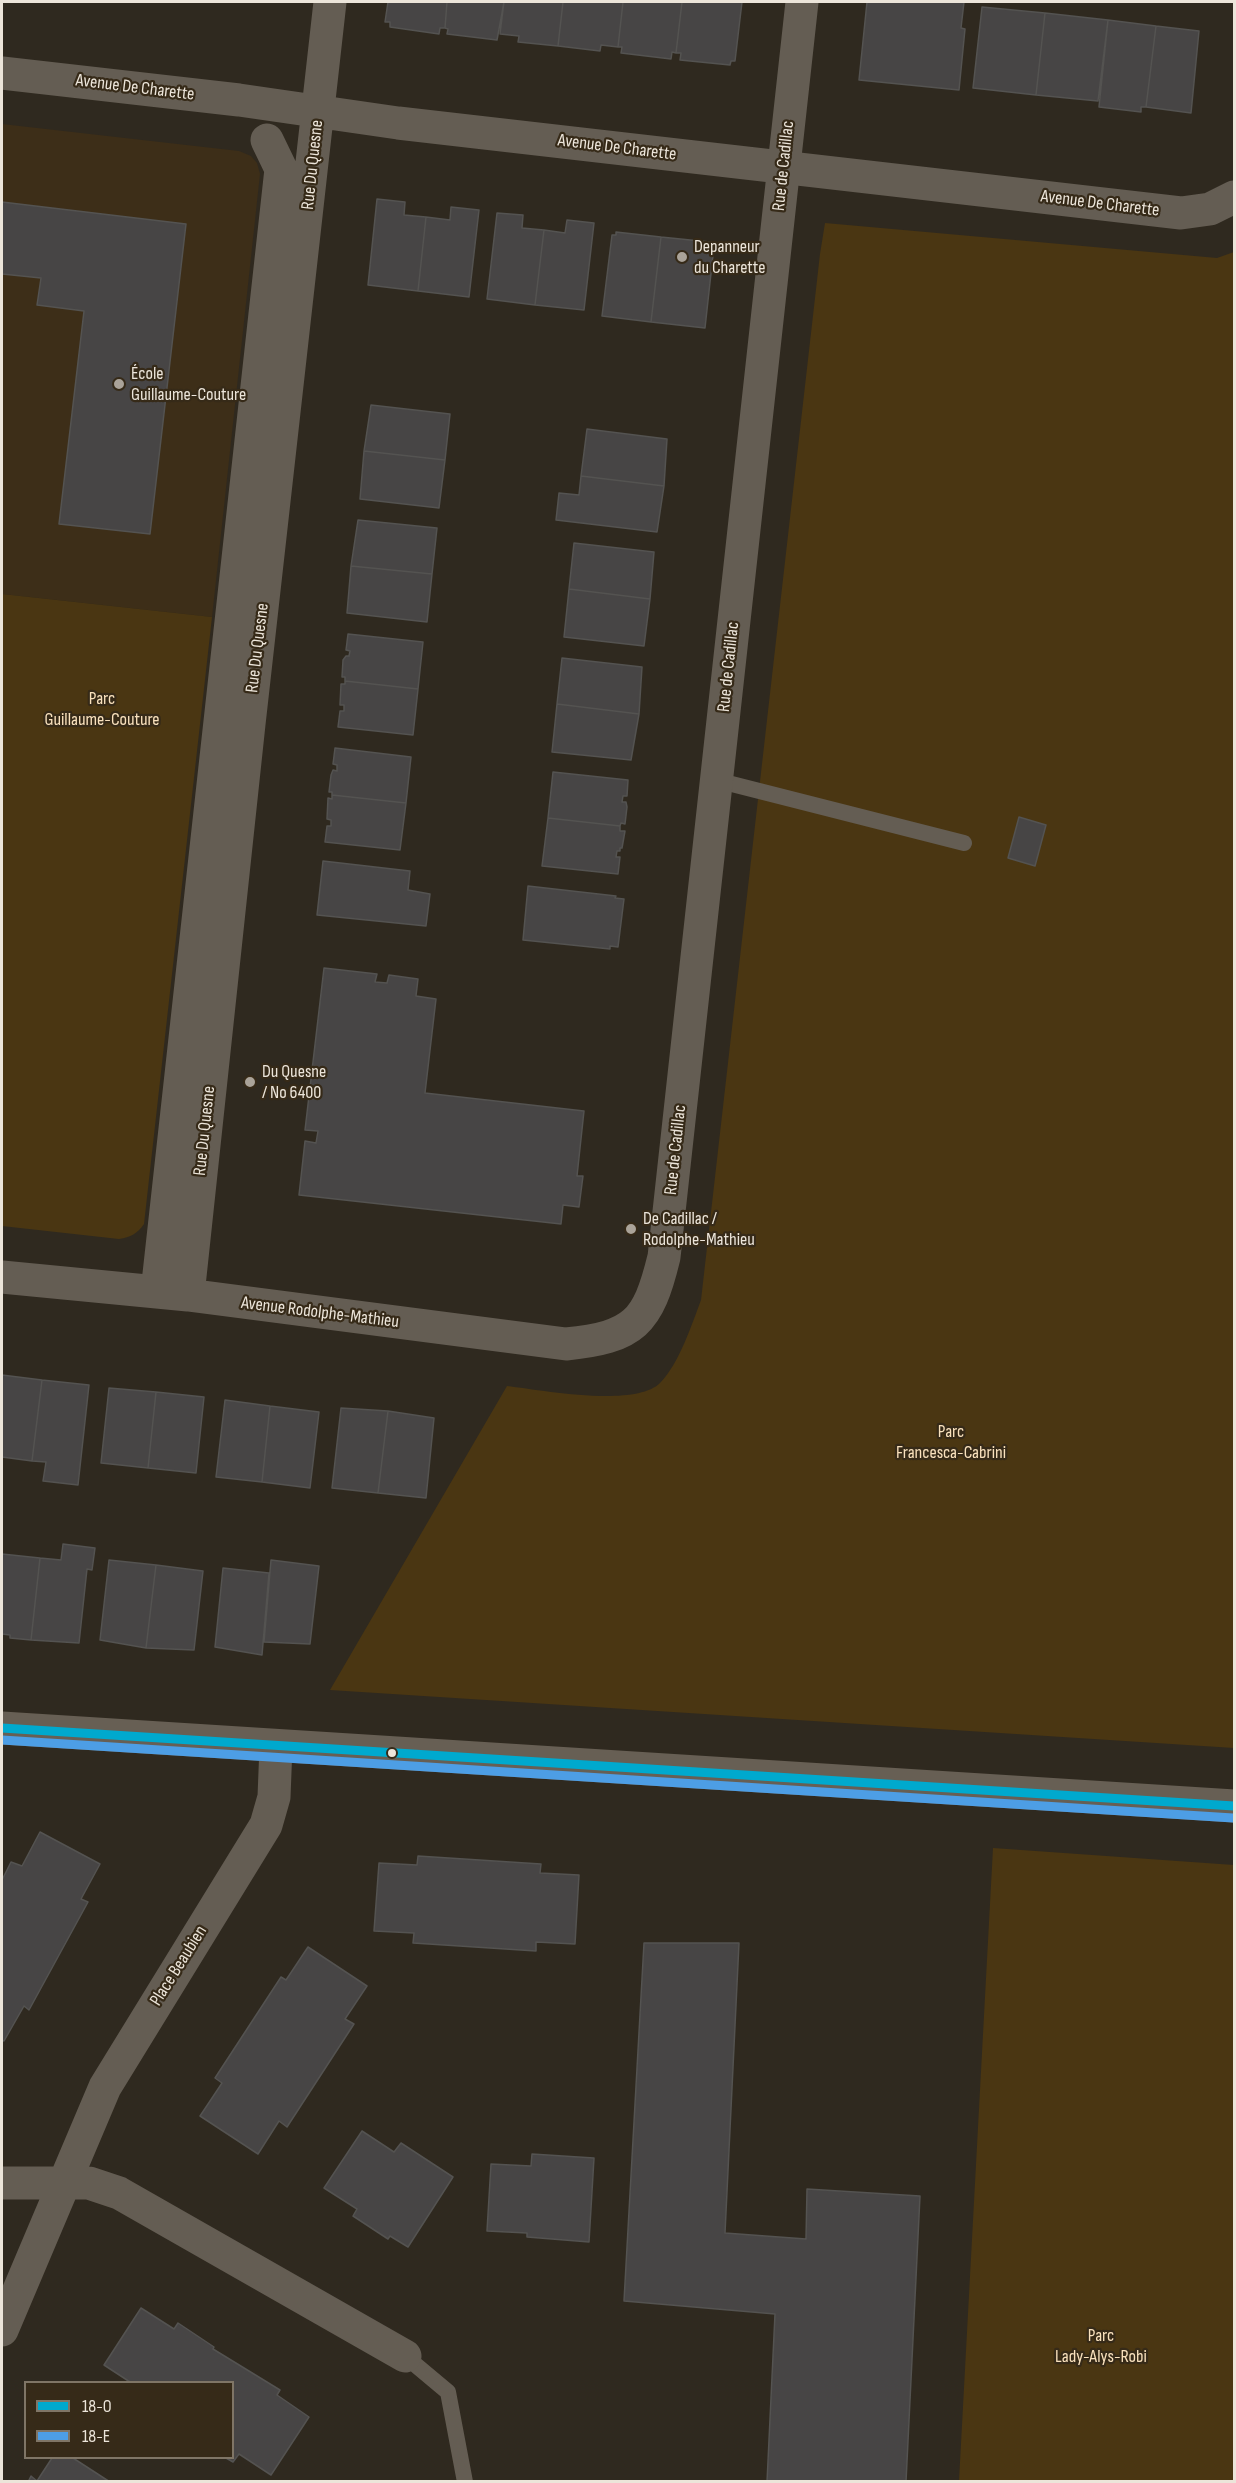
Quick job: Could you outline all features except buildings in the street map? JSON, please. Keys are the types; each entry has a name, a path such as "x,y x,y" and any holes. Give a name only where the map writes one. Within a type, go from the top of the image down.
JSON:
{"street":[{"name":"Rue Du Quesne","path":"172,1294 249,724 330,2"},
{"name":"Rue de Cadillac","path":"634,1325 655,1292 664,1257 802,2"},
{"name":"Avenue De Charette","path":"2,73 1181,213 1210,209 1233,198"},
{"path":"172,1294 281,169 267,140"},
{"name":"Avenue Rodolphe-Mathieu","path":"2,1276 172,1294 566,1344 602,1340 634,1325"},
{"path":"2,1728 1234,1806"},
{"name":"Place Beaubien","path":"2,2330 105,2087 266,1825 274,1797 276,1746"},
{"path":"2,2183 89,2183 119,2193 145,2205 405,2356"}],"lane":[{"path":"716,780 964,843"},
{"path":"405,2356 448,2392 465,2481"}],"shaded area":[{"name":"École Guillaume-Couture","path":"2,124 239,151 251,156 257,163 260,174 212,617 2,594"}],"green space":[{"name":"Parc Francesca-Cabrini","path":"825,223 1217,258 1234,252 1234,1748 330,1690 507,1386 610,1396 630,1395 648,1390 660,1383 673,1365 701,1300"},
{"name":"Parc Guillaume-Couture","path":"2,594 212,617 144,1224 133,1234 119,1239 2,1226"},
{"name":"Parc Lady-Alys-Robi","path":"993,1848 1234,1865 1234,2481 959,2481"}],"transit line":[{"name":"18-O","path":"2,1728 1234,1806"},
{"name":"18-E","path":"2,1740 1233,1818"}],"place":[{"name":"Depanneur du Charette","path":"682,257"},
{"name":"École Guillaume-Couture","path":"119,384"},
{"name":"Du Quesne / No 6400","path":"250,1082"},
{"name":"De Cadillac / Rodolphe-Mathieu","path":"631,1229"}]}
